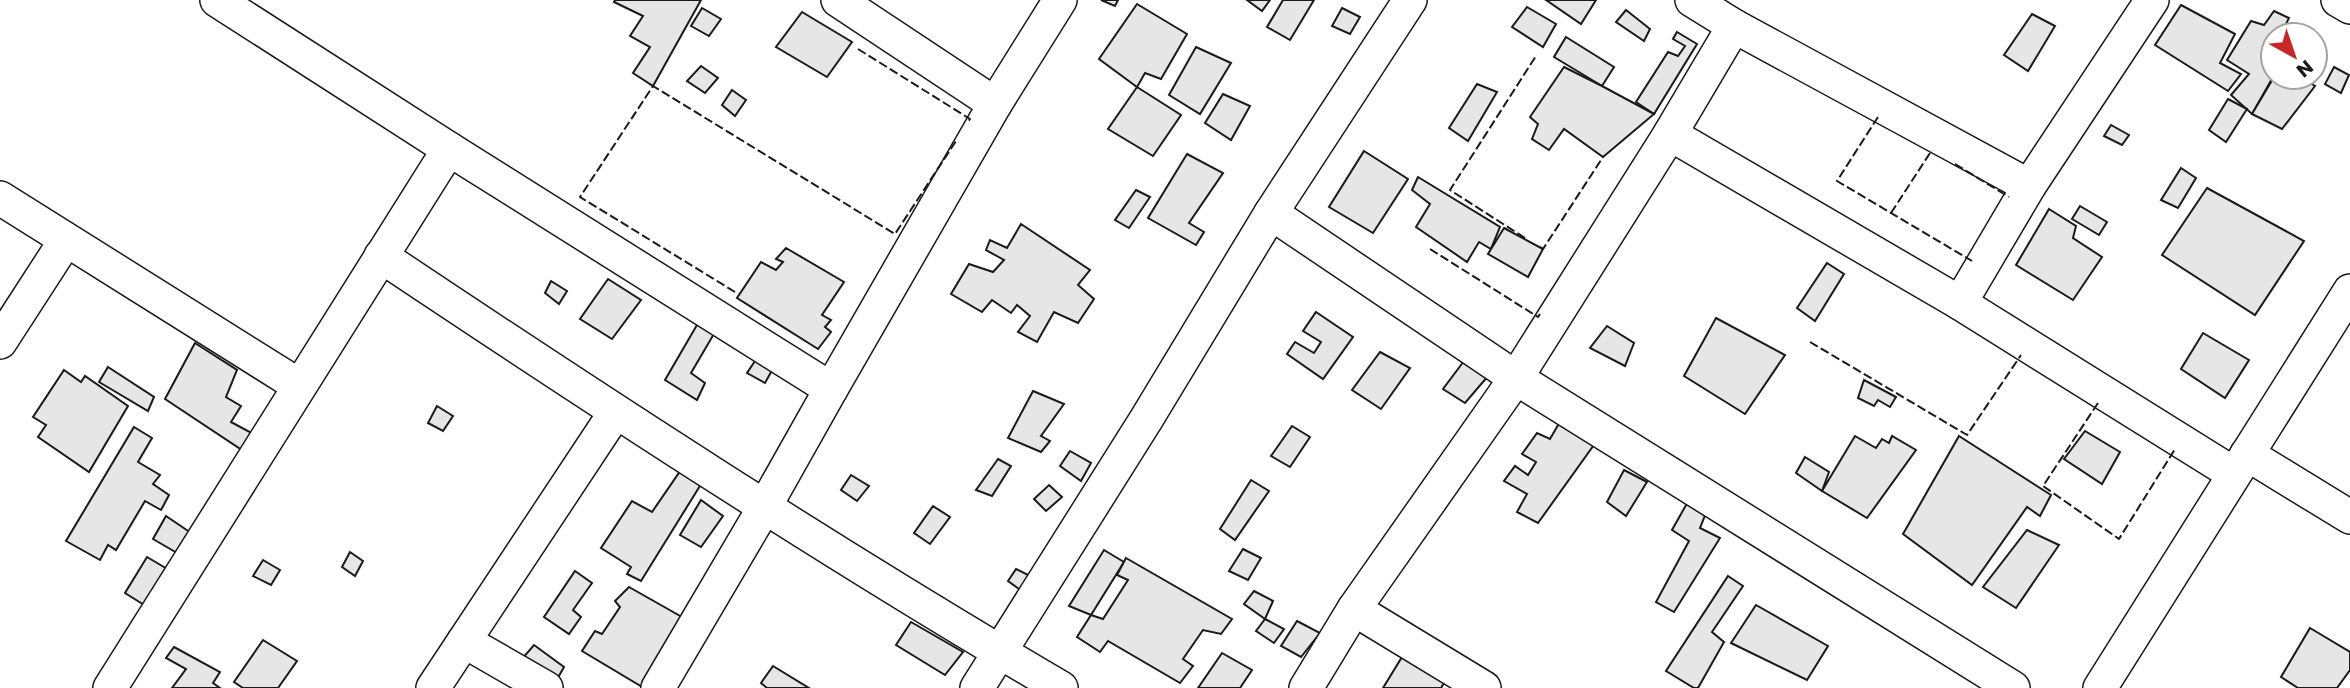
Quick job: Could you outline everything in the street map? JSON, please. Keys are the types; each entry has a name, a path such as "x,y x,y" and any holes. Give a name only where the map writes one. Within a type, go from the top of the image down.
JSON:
{"street":[{"path":"217,0 831,389"},
{"path":"838,0 995,104"},
{"path":"658,688 764,509 995,104 1060,0"},
{"path":"977,688 1147,418 1271,213 1410,0"},
{"path":"1692,0 1734,26 2029,186"},
{"path":"1961,303 2029,186 2152,0"},
{"path":"2338,0 2350,7"},
{"path":"1306,688 1353,609 1516,378 1670,134 1734,26"},
{"path":"1670,134 2241,464 2350,517"},
{"path":"110,688 298,385 449,149"},
{"path":"0,198 298,385"},
{"path":"1271,213 1516,378 2013,688"},
{"path":"0,342 66,240"},
{"path":"381,256 764,509 1061,688"},
{"path":"2102,687 2350,291"},
{"path":"433,688 615,413"},
{"path":"1353,609 1484,688"},
{"path":"464,641 546,688"}],"building":[{"path":"701,0 653,86 633,73 650,47 630,36 643,16 614,2"},
{"path":"1101,0 1118,0 1115,6"},
{"path":"1247,0 1270,0 1262,11"},
{"path":"1283,0 1314,0 1290,40 1267,27"},
{"path":"1546,0 1596,0 1581,24"},
{"path":"1137,4 1187,34 1161,79 1145,73 1137,87 1099,59"},
{"path":"2181,5 2235,34 2220,63 2241,74 2228,91 2155,45"},
{"path":"1527,7 1556,24 1543,47 1512,27"},
{"path":"702,8 721,19 709,36 691,26"},
{"path":"1342,8 1360,17 1350,34 1332,26"},
{"path":"1626,10 1650,29 1644,41 1616,22"},
{"path":"2274,11 2289,18 2288,21 2267,21"},
{"path":"802,12 852,42 827,77 776,47"},
{"path":"2032,14 2055,26 2028,71 2004,55"},
{"path":"2251,21 2259,23 2259,91 2265,91 2252,114 2231,95 2249,74 2227,60"},
{"path":"1677,32 1697,44 1654,114 1636,102 1668,52 1678,56 1685,46 1673,39"},
{"path":"1566,37 1614,67 1602,86 1554,57"},
{"path":"1196,47 1231,63 1200,114 1169,95"},
{"path":"701,66 718,78 705,93 687,81"},
{"path":"1564,67 1654,114 1603,157 1564,129 1549,150 1532,139 1538,124 1530,117"},
{"path":"2334,67 2349,75 2341,93 2329,86 2329,76"},
{"path":"1477,84 1497,92 1468,141 1449,128"},
{"path":"1137,87 1181,115 1153,156 1108,129"},
{"path":"732,90 746,100 735,116 722,105"},
{"path":"2266,91 2311,91 2282,129 2252,114"},
{"path":"1223,94 1250,106 1231,140 1205,123"},
{"path":"2228,99 2247,109 2226,142 2209,130"},
{"path":"2111,125 2129,135 2122,145 2104,136"},
{"path":"1364,151 1408,179 1373,233 1329,207"},
{"path":"1187,154 1223,173 1189,223 1204,232 1196,245 1148,218"},
{"path":"2181,168 2196,178 2178,208 2161,200"},
{"path":"1418,177 1500,227 1491,249 1479,242 1467,262 1416,227 1430,204 1412,190"},
{"path":"2207,188 2304,241 2255,315 2162,255"},
{"path":"1136,190 1150,197 1129,228 1115,220"},
{"path":"2080,206 2107,222 2099,235 2072,219"},
{"path":"2049,209 2076,226 2073,238 2102,257 2073,300 2016,265"},
{"path":"1021,224 1090,270 1078,285 1094,299 1078,323 1054,312 1037,342 1018,332 1030,316 1017,305 1011,313 992,300 982,312 951,294 969,264 993,272 1004,260 986,250 990,240 1007,248"},
{"path":"1504,228 1543,249 1528,277 1488,254"},
{"path":"786,248 844,282 822,315 831,320 825,327 831,332 818,349 737,298 761,262 776,270 783,262 776,259"},
{"path":"1827,263 1844,274 1815,321 1797,308"},
{"path":"608,279 641,300 612,339 580,319"},
{"path":"551,281 567,291 559,304 545,293"},
{"path":"1316,312 1353,337 1323,379 1287,354 1295,342 1314,353 1321,342 1303,331"},
{"path":"701,318 718,327 691,373 705,383 697,400 665,380"},
{"path":"1716,318 1785,355 1745,414 1684,376"},
{"path":"1607,326 1634,343 1625,366 1590,348"},
{"path":"2203,333 2249,360 2225,398 2181,369"},
{"path":"195,343 237,370 226,397 241,406 231,422 259,437 248,454 165,399"},
{"path":"1380,352 1410,368 1381,409 1352,390"},
{"path":"759,355 775,365 765,383 747,373"},
{"path":"1464,361 1489,375 1465,403 1443,389"},
{"path":"108,367 154,397 148,411 99,382"},
{"path":"64,370 81,382 85,376 128,406 89,472 38,437 46,425 33,417"},
{"path":"1864,380 1896,397 1890,407 1878,400 1874,406 1858,398"},
{"path":"1033,391 1064,404 1041,436 1050,441 1041,452 1008,438"},
{"path":"437,406 453,416 443,431 428,423"},
{"path":"1561,420 1596,442 1538,523 1517,512 1527,494 1504,481 1515,466 1528,475 1536,462 1522,454 1537,433 1550,439"},
{"path":"1292,426 1310,437 1290,467 1271,456"},
{"path":"134,427 152,438 138,462 160,475 153,484 169,495 161,510 145,501 116,550 108,545 100,560 66,541"},
{"path":"2085,431 2120,452 2102,484 2064,459"},
{"path":"1855,436 1876,448 1882,439 1889,443 1892,436 1916,450 1867,518 1822,491"},
{"path":"1959,436 2051,495 2040,516 2027,507 1972,585 1903,534"},
{"path":"1070,451 1091,463 1081,481 1060,466"},
{"path":"1805,457 1829,472 1822,491 1796,473"},
{"path":"998,459 1011,466 992,496 976,490"},
{"path":"683,467 703,481 641,581 627,574 631,567 601,548 632,501 652,512"},
{"path":"1624,470 1647,482 1626,516 1607,502"},
{"path":"851,475 869,486 857,501 841,490"},
{"path":"1251,480 1269,491 1235,540 1220,529"},
{"path":"1049,485 1062,497 1046,511 1034,499"},
{"path":"1690,498 1708,508 1700,528 1720,538 1674,612 1656,602 1689,541 1672,530"},
{"path":"701,500 723,516 701,547 680,535"},
{"path":"933,506 950,517 930,544 914,533"},
{"path":"166,516 197,537 184,557 153,539"},
{"path":"2027,530 2059,545 2016,608 1983,587"},
{"path":"1243,549 1261,558 1248,580 1229,571"},
{"path":"1104,550 1124,562 1091,615 1069,606"},
{"path":"350,552 363,561 355,576 342,567"},
{"path":"147,557 174,573 149,608 125,593"},
{"path":"1126,558 1232,619 1221,634 1203,630 1183,659 1193,666 1180,683 1108,641 1100,652 1077,637 1091,615 1103,619 1128,580 1117,575"},
{"path":"263,560 280,570 271,585 253,576"},
{"path":"1016,569 1032,577 1023,592 1008,581"},
{"path":"575,571 592,583 573,610 581,617 569,634 544,617"},
{"path":"1728,576 1743,586 1712,632 1724,642 1698,688 1694,688 1666,671"},
{"path":"629,587 689,621 644,688 582,651 595,631 602,634 620,607 615,601"},
{"path":"1254,591 1273,601 1265,619 1244,604"},
{"path":"1756,605 1828,646 1807,680 1731,643"},
{"path":"1265,619 1284,629 1274,643 1256,631"},
{"path":"1297,621 1320,633 1301,657 1281,646"},
{"path":"911,622 963,652 945,675 896,645"},
{"path":"2310,628 2350,652 2350,670 2337,688 2298,688 2281,677"},
{"path":"263,640 297,661 278,688 243,688 234,682"},
{"path":"534,645 564,667 556,681 521,660"},
{"path":"174,647 220,672 213,683 220,688 172,688 186,669 166,658"},
{"path":"1222,653 1252,670 1240,688 1198,688"},
{"path":"1402,657 1444,683 1441,688 1383,688"},
{"path":"773,666 809,688 767,688 761,683"}],"fence":[{"path":"858,49 970,119 967,123"},
{"path":"1525,238 1450,190 1536,56"},
{"path":"735,292 580,197 653,86 895,234 956,141"},
{"path":"1878,117 1837,181 1972,261"},
{"path":"1891,213 1932,150"},
{"path":"1540,247 1543,249 1603,157"},
{"path":"1955,164 2009,197"},
{"path":"1430,249 1538,317 1540,314"},
{"path":"1810,342 1967,435 2021,355"},
{"path":"2098,403 2043,486 2119,539 2175,449"}]}
